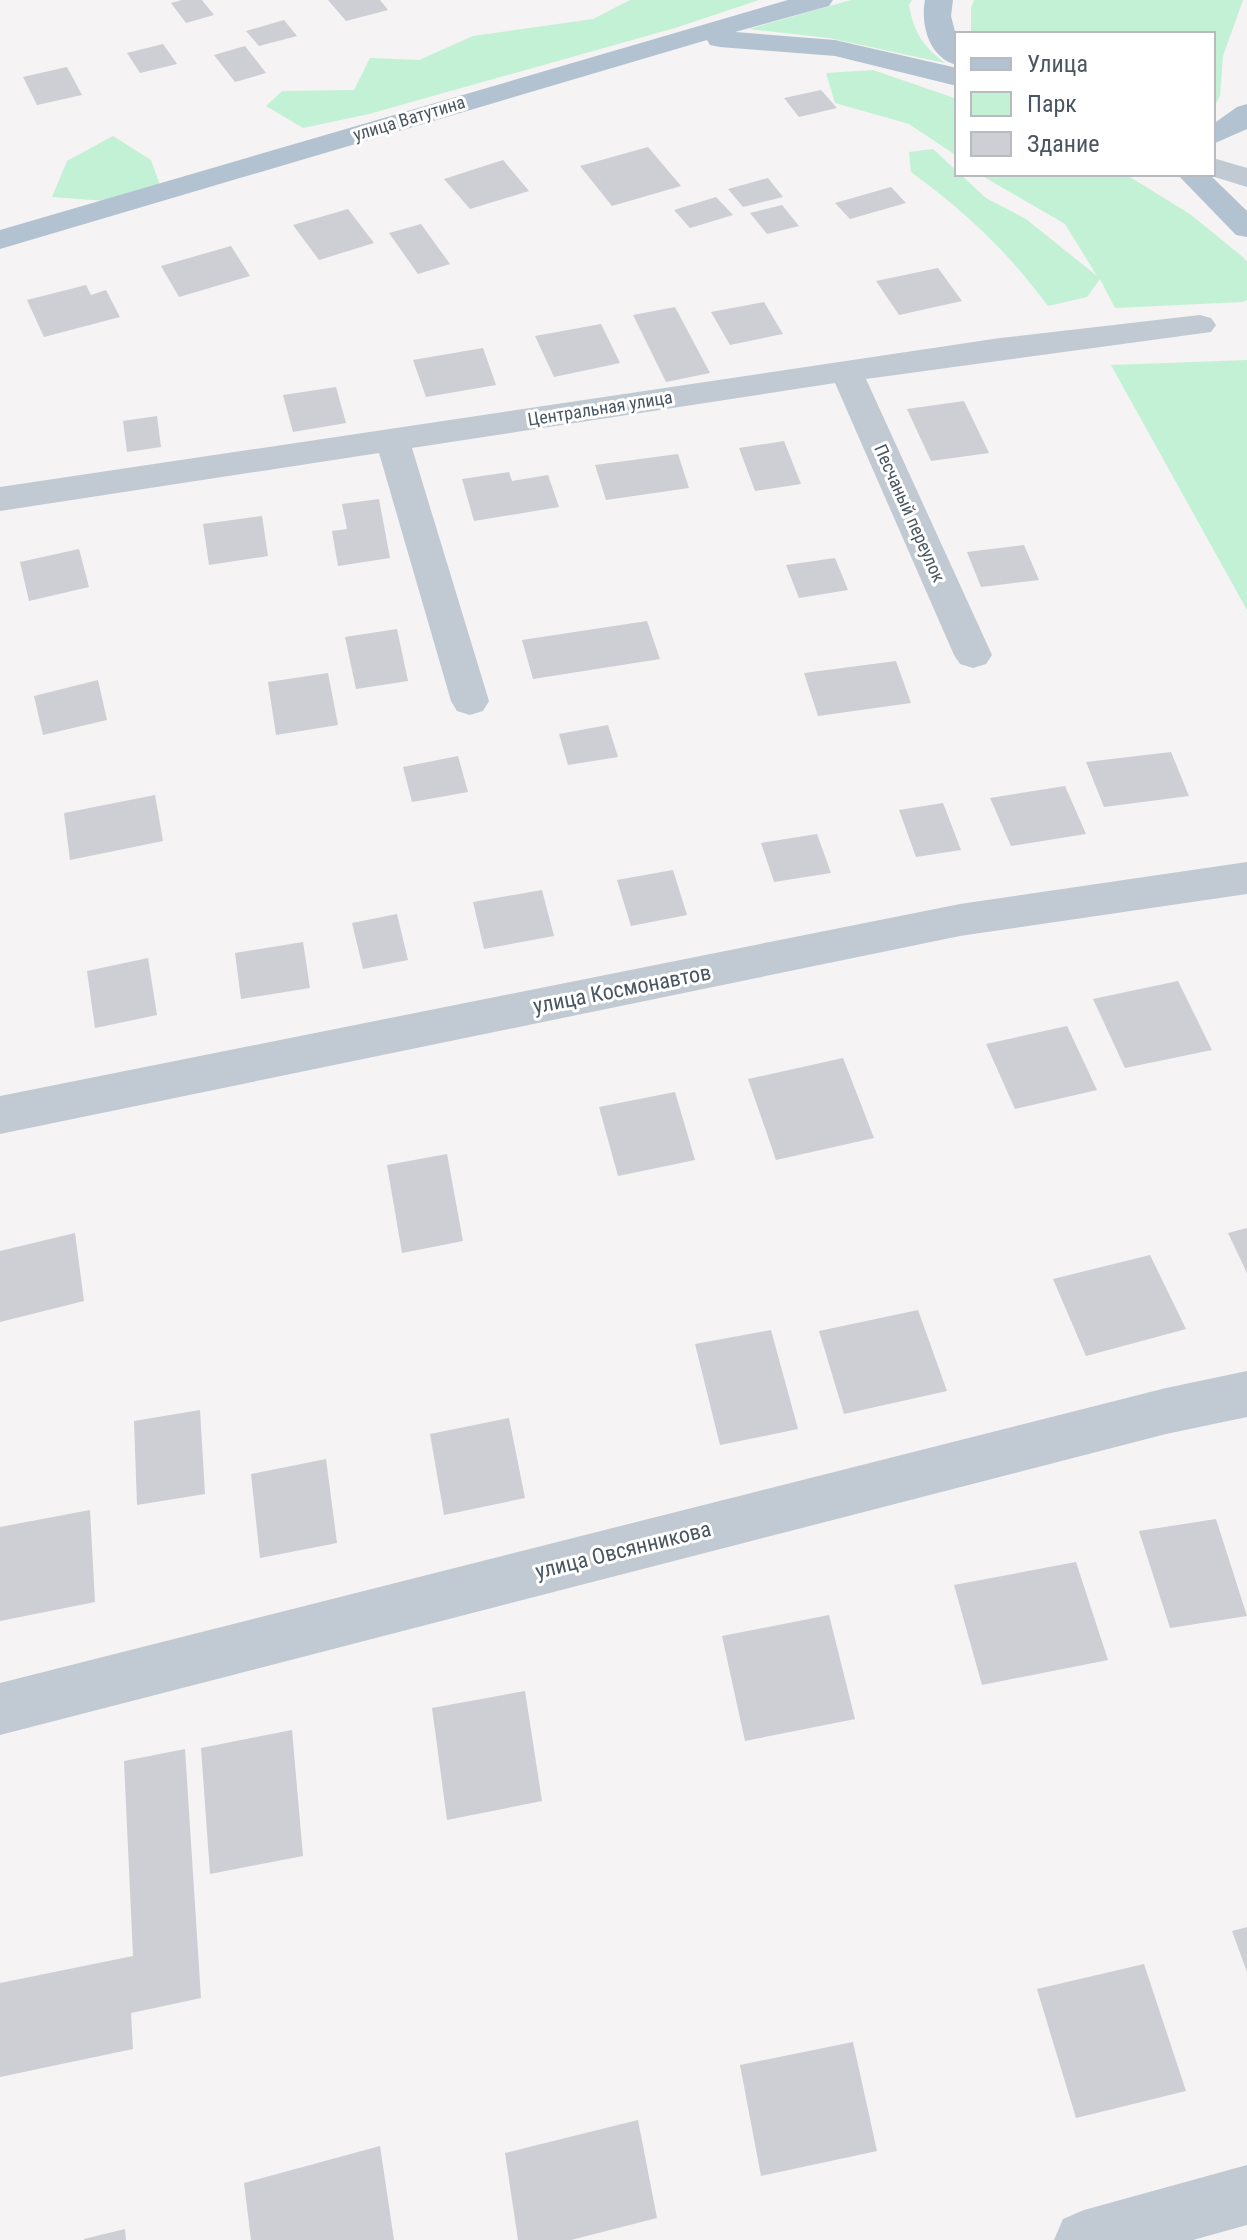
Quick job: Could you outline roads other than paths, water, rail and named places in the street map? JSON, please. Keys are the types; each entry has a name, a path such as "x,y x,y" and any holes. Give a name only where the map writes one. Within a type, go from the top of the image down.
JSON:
{"main road":[{"name":"улица Ватутина","path":"0,240 819,0"},
{"path":"939,0 937,29 955,54"},
{"path":"678,39 757,40 835,48 955,77"},
{"path":"1215,134 1234,125 1247,113"},
{"path":"1194,176 1247,228"}],"street":[{"path":"1215,168 1247,178"},
{"name":"Центральная улица","path":"0,499 1000,348 1200,325"},
{"name":"Песчаный переулок","path":"846,371 973,655"},
{"path":"392,439 470,701"},
{"name":"улица Космонавтов","path":"0,1115 960,920 1247,878"},
{"name":"улица Овсянникова","path":"0,1709 1151,1415 1247,1394"},
{"path":"1084,2240 1247,2195"}]}
